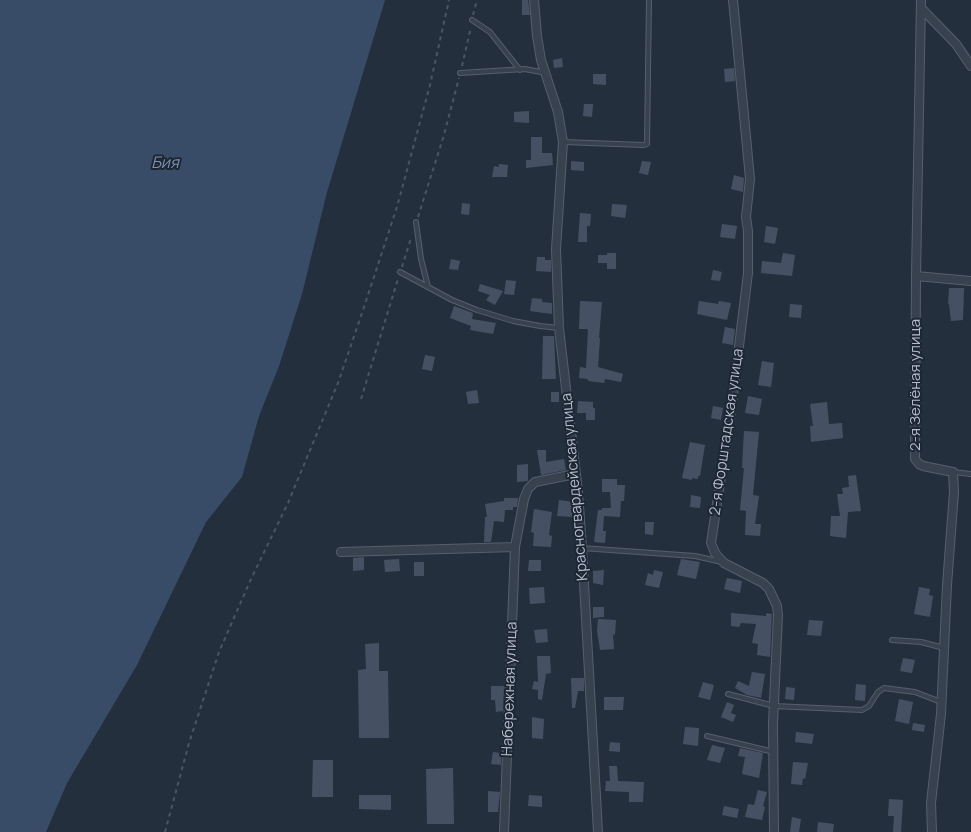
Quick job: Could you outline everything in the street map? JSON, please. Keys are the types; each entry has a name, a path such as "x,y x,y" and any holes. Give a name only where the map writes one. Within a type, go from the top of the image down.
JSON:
{"street":[{"name":"Красногвардейская улица","path":"534,0 537,36 558,112 563,142 556,249 559,328 582,548 598,832"},
{"name":"2-я Форштадская улица","path":"724,563 714,553 712,536 731,412 746,298 749,256 746,217 750,174 733,0"},
{"path":"921,4 956,44 971,66"},
{"name":"2-я Зелёная улица","path":"921,4 915,459 923,466 953,472"},
{"path":"916,276 971,281"},
{"path":"932,832 931,803 941,702 946,585 954,492 953,472"},
{"name":"Набережная улица","path":"504,832 515,547 524,499 531,486 540,480 575,474"},
{"path":"341,552 515,547"},
{"path":"724,563 763,582 769,589 777,606 774,706 774,832"}],"lane":[{"path":"563,142 644,145 648,143 649,0"},
{"path":"472,20 490,32 520,70"},
{"path":"460,73 534,70 546,73"},
{"path":"416,222 421,259 428,287"},
{"path":"400,272 452,300 477,310 513,321 559,328"},
{"path":"953,472 971,474"},
{"path":"582,548 695,556 724,563"},
{"path":"892,640 921,642 944,648"},
{"path":"728,694 774,706 862,710 869,706 878,692 884,688 915,692 941,702"},
{"path":"707,736 774,752"}],"path":[{"path":"165,832 189,743 219,652 288,502 338,383 363,310 397,207 430,85 449,0"},
{"path":"361,399 444,135 477,0"}],"water":[{"name":"Бия","path":"0,0 385,0 327,192 302,294 279,366 259,416 242,477 206,522 137,665 67,783 46,832 0,832"}],"building":[{"path":"522,0 528,0 530,15 522,15"},
{"path":"562,58 563,67 554,68 553,60"},
{"path":"734,68 735,81 725,82 724,69"},
{"path":"593,74 606,74 606,85 593,84"},
{"path":"584,104 593,104 592,117 583,116"},
{"path":"529,111 529,123 514,122 514,112"},
{"path":"531,137 542,137 542,153 552,153 553,165 526,168 526,160 531,160"},
{"path":"571,161 584,162 584,171 571,170"},
{"path":"642,161 651,162 648,175 639,173"},
{"path":"499,164 508,165 507,177 492,177 494,166 499,167"},
{"path":"734,175 744,178 743,192 731,189"},
{"path":"462,203 470,204 469,215 461,214"},
{"path":"612,204 627,205 625,218 611,216"},
{"path":"580,213 591,214 590,226 587,226 587,242 578,242"},
{"path":"722,224 737,226 735,239 720,237"},
{"path":"766,226 778,228 775,244 764,242"},
{"path":"607,253 616,253 616,269 607,269 607,263 598,263 598,255 607,255"},
{"path":"783,253 795,255 792,276 761,273 762,261 781,263"},
{"path":"537,257 545,257 545,260 551,260 551,272 536,271"},
{"path":"451,259 460,261 458,270 449,269"},
{"path":"713,270 722,272 720,281 711,280"},
{"path":"506,280 516,281 514,295 504,294"},
{"path":"480,284 503,291 495,305 486,300 490,295 478,291"},
{"path":"949,288 964,288 963,320 951,321 948,304"},
{"path":"532,298 552,303 552,314 530,311"},
{"path":"580,301 602,302 598,367 623,374 621,382 605,379 604,383 579,378 580,367 586,368 588,330 579,329"},
{"path":"699,301 718,304 719,301 731,303 727,320 697,314"},
{"path":"790,304 802,305 801,318 789,317"},
{"path":"454,306 473,313 472,319 496,323 493,334 470,330 471,326 450,318"},
{"path":"725,327 735,329 733,345 722,343"},
{"path":"543,336 554,336 556,379 542,379"},
{"path":"425,355 435,357 432,371 422,369"},
{"path":"762,361 774,363 771,387 758,385"},
{"path":"477,390 479,403 468,404 466,392"},
{"path":"551,392 559,392 559,402 551,402"},
{"path":"748,396 762,399 759,415 745,413"},
{"path":"578,401 593,402 595,420 586,420 586,413 577,413"},
{"path":"827,402 829,424 842,423 843,438 811,442 810,426 813,426 810,404"},
{"path":"713,406 723,408 721,420 711,418"},
{"path":"744,431 759,432 753,495 759,496 755,524 761,524 760,536 745,535 746,511 740,510 744,468 742,468"},
{"path":"690,442 705,445 700,476 698,476 698,479 692,478 692,480 682,478"},
{"path":"537,450 546,450 546,462 564,459 566,470 541,475"},
{"path":"528,464 528,481 517,482 517,465"},
{"path":"856,475 861,511 848,512 846,538 830,536 831,516 840,516 837,494 843,494 842,488 849,487 848,476"},
{"path":"602,479 617,479 617,485 625,485 620,517 604,516 603,531 606,531 605,543 594,542 598,510 611,508 610,492 602,492"},
{"path":"691,495 701,497 700,508 690,507"},
{"path":"504,498 518,498 517,507 513,507 513,510 505,510 504,522 494,521 491,542 484,542 485,517 487,517 485,504 504,501"},
{"path":"559,500 573,502 572,517 557,516"},
{"path":"534,509 552,512 549,535 552,536 551,547 533,546 534,533 531,532"},
{"path":"645,522 654,522 653,535 645,534"},
{"path":"364,557 364,570 353,571 353,558"},
{"path":"399,559 400,571 385,572 384,560"},
{"path":"681,559 700,562 696,579 677,575"},
{"path":"529,560 541,560 541,571 528,571"},
{"path":"414,562 424,562 424,576 414,576"},
{"path":"604,570 603,585 593,583 593,571"},
{"path":"654,570 663,572 659,588 645,585 648,573 653,575"},
{"path":"727,578 742,581 740,593 724,589"},
{"path":"544,587 545,603 530,604 529,588"},
{"path":"919,587 930,589 929,595 933,596 930,617 914,614"},
{"path":"593,607 604,607 604,617 593,618"},
{"path":"731,613 766,616 766,613 772,614 770,657 757,655 758,644 752,643 756,624 741,623 739,627 731,626"},
{"path":"598,619 616,620 615,635 613,634 614,649 600,650 597,631"},
{"path":"809,620 823,621 821,636 807,635"},
{"path":"547,629 548,642 536,643 534,630"},
{"path":"379,643 379,671 388,671 389,738 359,738 358,670 366,669 365,644"},
{"path":"537,656 550,656 551,673 546,674 542,700 538,699 538,690 532,689 534,681 538,682"},
{"path":"903,658 915,660 912,673 900,671"},
{"path":"752,672 765,674 761,698 747,695 735,688 738,681 749,686"},
{"path":"571,678 584,678 584,691 578,691 575,708 572,708"},
{"path":"703,682 714,685 710,700 698,697"},
{"path":"856,684 866,685 865,701 855,700"},
{"path":"491,686 504,686 503,711 496,712 495,700 491,700"},
{"path":"786,687 795,688 794,700 785,699"},
{"path":"604,697 624,697 623,710 604,710"},
{"path":"899,699 913,702 909,724 895,721"},
{"path":"727,702 734,705 731,713 736,715 733,722 721,717"},
{"path":"532,717 544,719 543,739 532,738"},
{"path":"913,723 925,725 924,732 912,730"},
{"path":"685,727 699,728 698,746 683,744"},
{"path":"796,732 814,734 812,744 795,742"},
{"path":"610,742 620,743 620,752 609,751"},
{"path":"712,745 725,748 720,763 707,760"},
{"path":"740,748 763,753 759,778 742,774 745,757 738,756"},
{"path":"493,752 501,753 501,765 491,764"},
{"path":"313,760 333,760 333,797 312,797"},
{"path":"793,762 808,763 802,785 791,784"},
{"path":"609,766 617,766 618,781 644,782 643,802 629,802 629,792 605,791 606,781 610,781"},
{"path":"453,768 454,824 427,824 426,769"},
{"path":"758,790 767,792 762,820 745,817 748,804 754,805"},
{"path":"488,791 500,792 498,812 488,812"},
{"path":"359,795 391,795 391,810 359,809"},
{"path":"529,795 542,796 542,807 528,806"},
{"path":"889,799 903,800 901,832 893,832 894,816 888,816"},
{"path":"724,806 739,809 737,818 722,815"},
{"path":"792,817 801,819 799,832 790,832"},
{"path":"818,822 834,824 833,832 817,832"}]}
